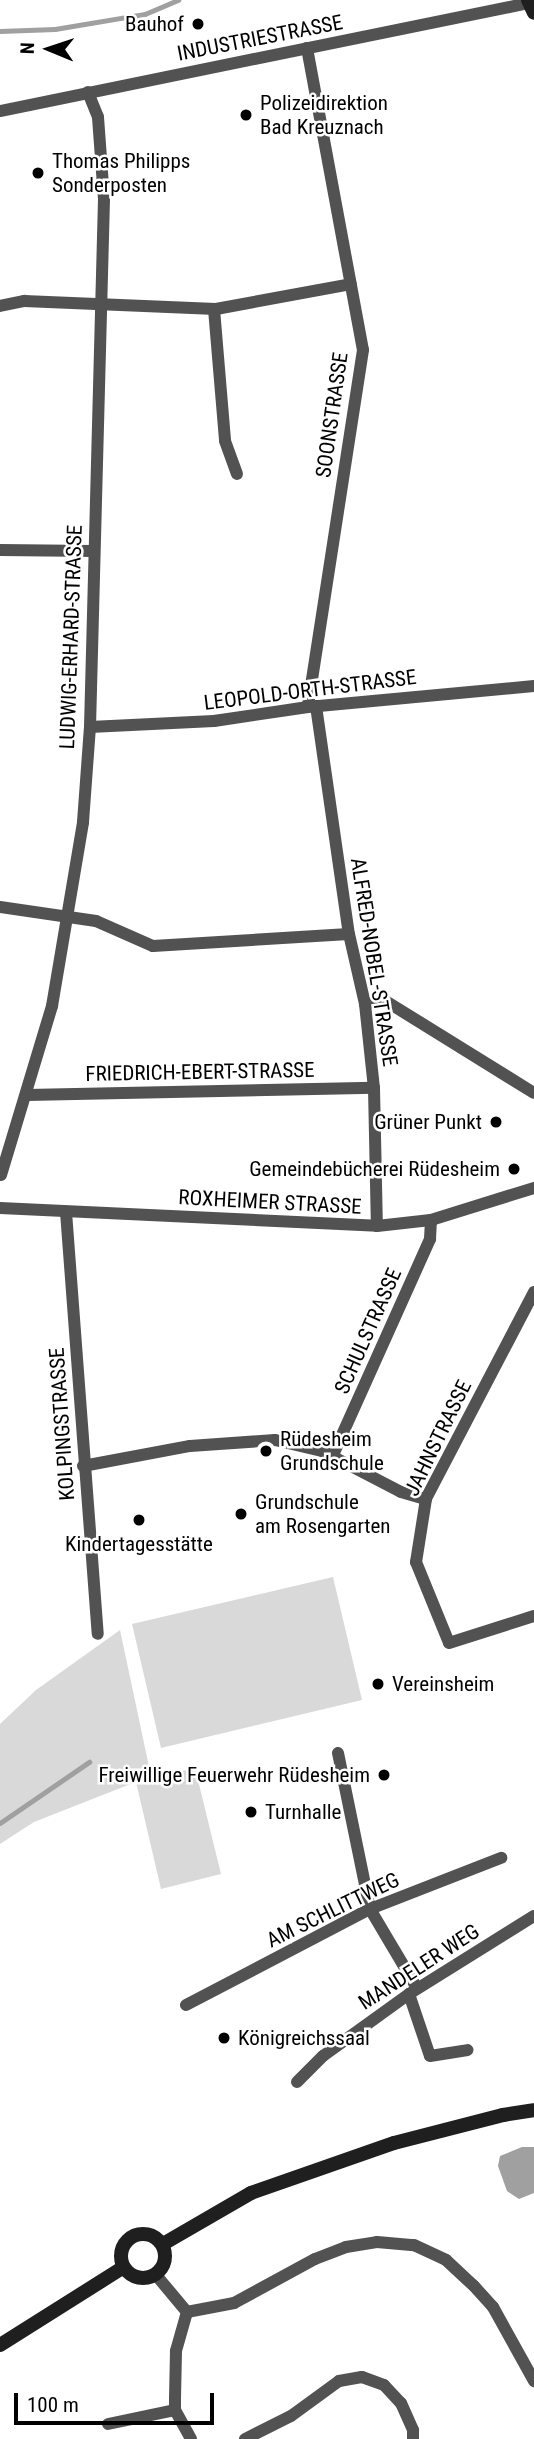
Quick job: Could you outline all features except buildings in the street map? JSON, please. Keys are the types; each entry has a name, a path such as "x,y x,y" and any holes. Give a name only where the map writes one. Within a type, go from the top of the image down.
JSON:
{"street":[{"name":"INDUSTRIESTRASSE","path":"0,111 530,5"},
{"name":"SOONSTRASSE","path":"307,48 363,350 312,706"},
{"name":"LUDWIG-ERHARD-STRASSE","path":"2,1175 52,1006 83,822 90,727 104,200 98,117 88,92"},
{"path":"0,306 24,301 214,309 351,284"},
{"path":"214,309 225,441 237,474"},
{"path":"0,550 93,551"},
{"name":"LEOPOLD-ORTH-STRASSE","path":"90,727 214,722 312,706 534,686"},
{"name":"ALFRED-NOBEL-STRASSE","path":"312,706 349,934 365,1004 374,1088 377,1226"},
{"path":"0,907 96,921 153,946 349,934"},
{"path":"365,1004 384,1000 534,1093"},
{"name":"FRIEDRICH-EBERT-STRASSE","path":"27,1095 374,1088"},
{"name":"ROXHEIMER STRASSE","path":"0,1208 377,1226 431,1220 534,1188"},
{"name":"KOLPINGSTRASSE","path":"66,1212 83,1466 98,1634"},
{"name":"SCHULSTRASSE","path":"333,1455 430,1240 431,1220"},
{"name":"JAHNSTRASSE","path":"534,1292 426,1499 416,1562 449,1643 534,1616"},
{"path":"83,1466 190,1446 275,1440 333,1455 401,1492 426,1499"},
{"path":"338,1754 370,1909 413,1991 430,2056 468,2050"},
{"name":"AM SCHLITTWEG","path":"186,2005 370,1909 501,1858"},
{"name":"MANDELER WEG","path":"298,2082 323,2056 413,1991 534,1916"},
{"path":"163,2244 251,2193 394,2143 503,2115 534,2110"},
{"path":"153,2235 163,2244 166,2258 156,2275 135,2277 124,2267 123,2246 133,2236 153,2235"},
{"path":"187,2312 234,2303 315,2259 346,2246 377,2242 414,2245 446,2260 474,2286 492,2307 534,2381"},
{"path":"0,2345 124,2267"},
{"path":"156,2275 187,2312"},
{"path":"187,2312 176,2351 175,2410 191,2439"},
{"path":"245,2439 291,2416 339,2381 362,2377 384,2385 401,2403 413,2430 413,2439"},
{"path":"108,2424 175,2410"}],"shaded area":[{"path":"333,1577 362,1700 161,1748 132,1624"},
{"path":"120,1630 151,1776 34,1822 0,1844 0,1724 36,1690"},
{"path":"195,1768 221,1874 161,1889 136,1782"},
{"path":"522,2147 534,2147 534,2193 519,2199 507,2191 498,2166 500,2156"}],"waterway":[{"path":"0,31 55,29 145,14 178,0"},
{"path":"0,1823 89,1762"}],"place":[{"name":"Bauhof","path":"198,24"},
{"name":"Polizeidirektion Bad Kreuznach","path":"246,115"},
{"name":"Thomas Philipps Sonderposten","path":"38,173"},
{"name":"Grüner Punkt","path":"496,1122"},
{"name":"Gemeindebücherei Rüdesheim","path":"514,1169"},
{"name":"Rüdesheim Grundschule","path":"266,1451"},
{"name":"Grundschule am Rosengarten","path":"241,1514"},
{"name":"Kindertagesstätte","path":"139,1520"},
{"name":"Vereinsheim","path":"378,1684"},
{"name":"Freiwillige Feuerwehr Rüdesheim","path":"384,1775"},
{"name":"Turnhalle","path":"251,1812"},
{"name":"Königreichssaal","path":"224,2038"}]}
